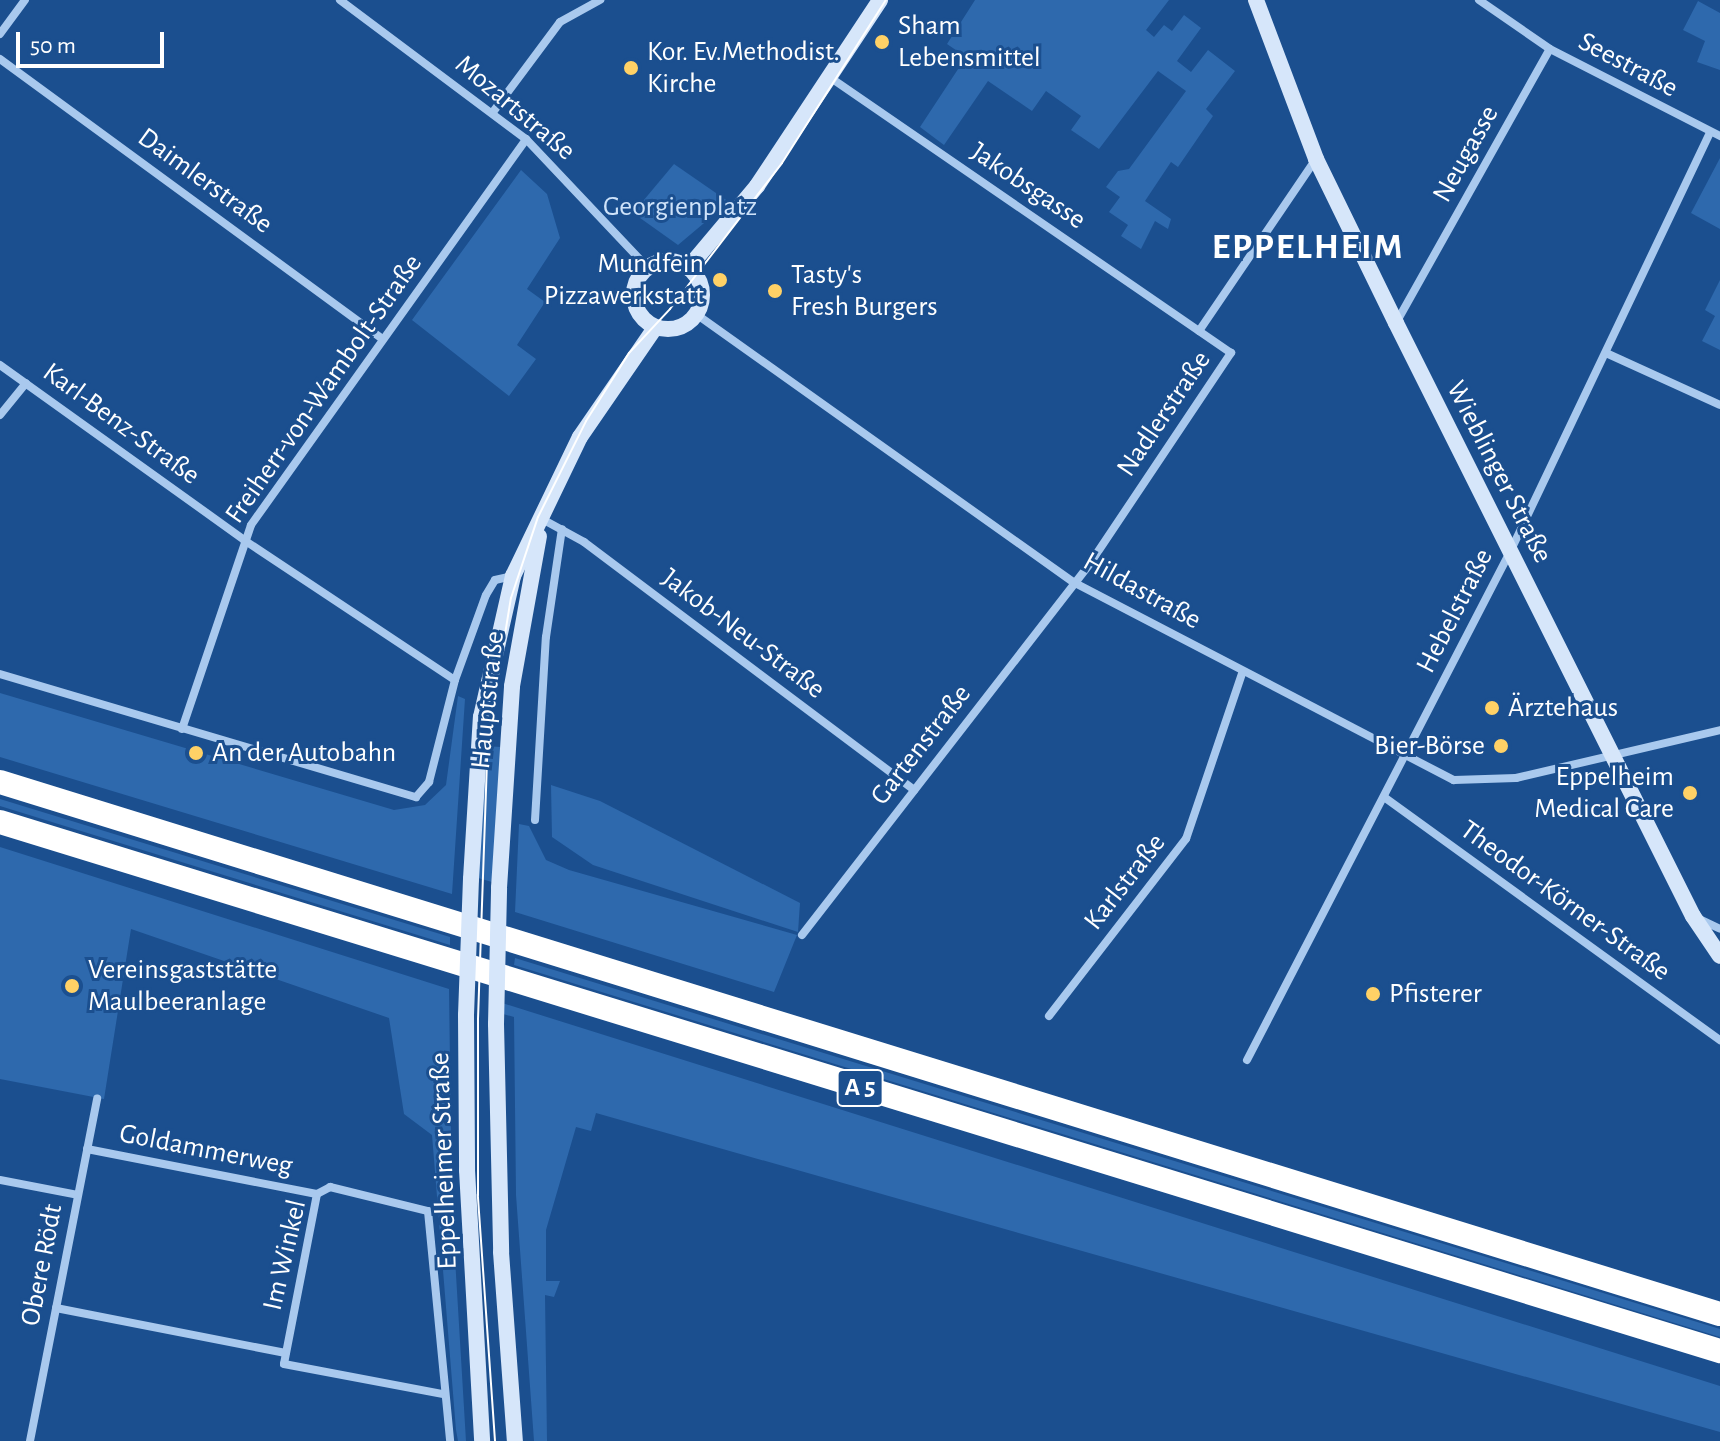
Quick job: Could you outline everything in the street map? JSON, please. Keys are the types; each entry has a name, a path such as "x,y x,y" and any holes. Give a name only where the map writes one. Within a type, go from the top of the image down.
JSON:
{"highway":[{"name":"A 5","path":"0,782 1720,1314"},
{"name":"A 5","path":"0,822 1720,1351"}],"main road":[{"path":"689,267 757,186 880,0"},
{"name":"Wieblinger Straße","path":"1256,0 1316,159 1693,916 1720,956"},
{"path":"668,260 689,267 702,289 696,314 672,329 655,328 640,315 634,299 637,281 647,267 668,260"},
{"name":"Hauptstraße","path":"471,879 481,717 513,576 580,437 655,328"},
{"name":"Hauptstraße","path":"499,888 512,686 542,519"},
{"name":"Eppelheimer Straße","path":"471,879 466,1015 467,1170 482,1441"},
{"name":"Eppelheimer Straße","path":"499,888 496,1024 501,1252 515,1441"}],"street":[{"path":"0,34 25,0"},
{"name":"Mozartstraße","path":"340,0 526,139 647,267"},
{"path":"493,112 560,22 600,0"},
{"name":"Seestraße","path":"1479,0 1550,49 1720,136"},
{"name":"Neugasse","path":"1396,323 1550,49"},
{"name":"Daimlerstraße","path":"0,59 383,339"},
{"name":"Jakobsgasse","path":"831,78 1199,331"},
{"name":"Hebelstraße","path":"1247,1060 1510,552 1710,132"},
{"name":"Freiherr-von-Wambolt-Straße","path":"182,729 244,540 526,139"},
{"name":"Nadlerstraße","path":"1075,583 1231,353 1199,331 1316,159"},
{"name":"Hildastraße","path":"696,314 1075,583 1454,780 1482,782 1720,730"},
{"path":"1606,353 1720,405"},
{"name":"Karl-Benz-Straße","path":"0,365 244,540 455,680"},
{"path":"0,415 26,383"},
{"name":"Jakob-Neu-Straße","path":"542,519 562,529 914,790"},
{"path":"535,820 546,637 562,529"},
{"path":"0,674 407,798 427,788 455,680 486,595 495,580 513,576"},
{"name":"Gartenstraße","path":"802,935 1075,583"},
{"name":"Karlstraße","path":"1049,1016 1186,839 1243,671"},
{"name":"Theodor-Körner-Straße","path":"1384,797 1720,1040"},
{"path":"1693,916 1720,929"},
{"name":"Obere Rödt","path":"30,1441 97,1098"},
{"name":"Goldammerweg","path":"87,1149 317,1194"},
{"path":"0,1180 78,1195"},
{"name":"Im Winkel","path":"443,1394 284,1364 317,1194 330,1187 411,1203 428,1211 443,1394 450,1441"},
{"path":"56,1308 286,1353"}],"green space":[{"path":"975,0 1169,0 1146,30 1154,37 1164,25 1172,31 1184,15 1201,28 1177,61 1191,72 1208,50 1235,71 1206,109 1213,116 1178,167 1171,162 1145,201 1171,219 1168,229 1155,221 1141,249 1121,236 1128,225 1109,212 1120,197 1106,187 1118,171 1129,169 1186,91 1158,71 1099,149 1071,130 1081,116 1046,91 1032,111 988,81 944,145 920,127 966,57 947,44"},
{"path":"1698,1 1720,13 1720,70 1697,62 1705,41 1683,30"},
{"path":"1720,158 1720,229 1691,213"},
{"name":"Georgienplatz","path":"674,164 729,202 678,245 633,213"},
{"path":"521,170 547,194 560,238 527,289 545,302 517,345 536,359 509,396 412,320"},
{"path":"1720,280 1720,350 1702,341 1715,316 1705,310"},
{"path":"0,693 394,810 425,805 446,785 458,696 465,699 452,894 0,757"},
{"path":"485,746 501,747 492,882 478,878"},
{"path":"551,785 600,801 800,903 798,932 593,865 552,837"},
{"path":"0,799 450,937 450,945 0,806"},
{"path":"519,824 529,826 546,860 569,870 797,935 774,992 515,912"},
{"path":"0,847 449,989 452,1208 466,1441 458,1441 456,1430 432,1135 404,1114 389,1018 131,929 104,1099 0,1079"},
{"path":"515,958 1720,1329 1720,1337 514,965"},
{"path":"496,1001 1720,1386 1720,1432 596,1113 591,1131 576,1127 546,1230 546,1281 560,1281 554,1297 545,1295 547,1441 534,1441 516,1195 514,1017 496,1012"}],"tram line":[{"path":"495,1441 478,1195 478,1019 488,738 511,598 538,517 586,421 629,353 670,309 782,163 886,0"}],"place":[{"name":"Sham Lebensmittel","path":"882,42"},
{"name":"Kor. Ev.Methodist. Kirche","path":"631,68"},
{"name":"Mundfein Pizzawerkstatt","path":"720,280"},
{"name":"Tasty's Fresh Burgers","path":"775,291"},
{"name":"Ärztehaus","path":"1492,708"},
{"name":"Bier-Börse","path":"1501,746"},
{"name":"An der Autobahn","path":"196,753"},
{"name":"Eppelheim Medical Care","path":"1690,793"},
{"name":"Vereinsgaststätte Maulbeeranlage","path":"72,986"},
{"name":"Pfisterer","path":"1373,994"}],"district":[{"name":"EPPELHEIM","path":"1308,248"}]}
